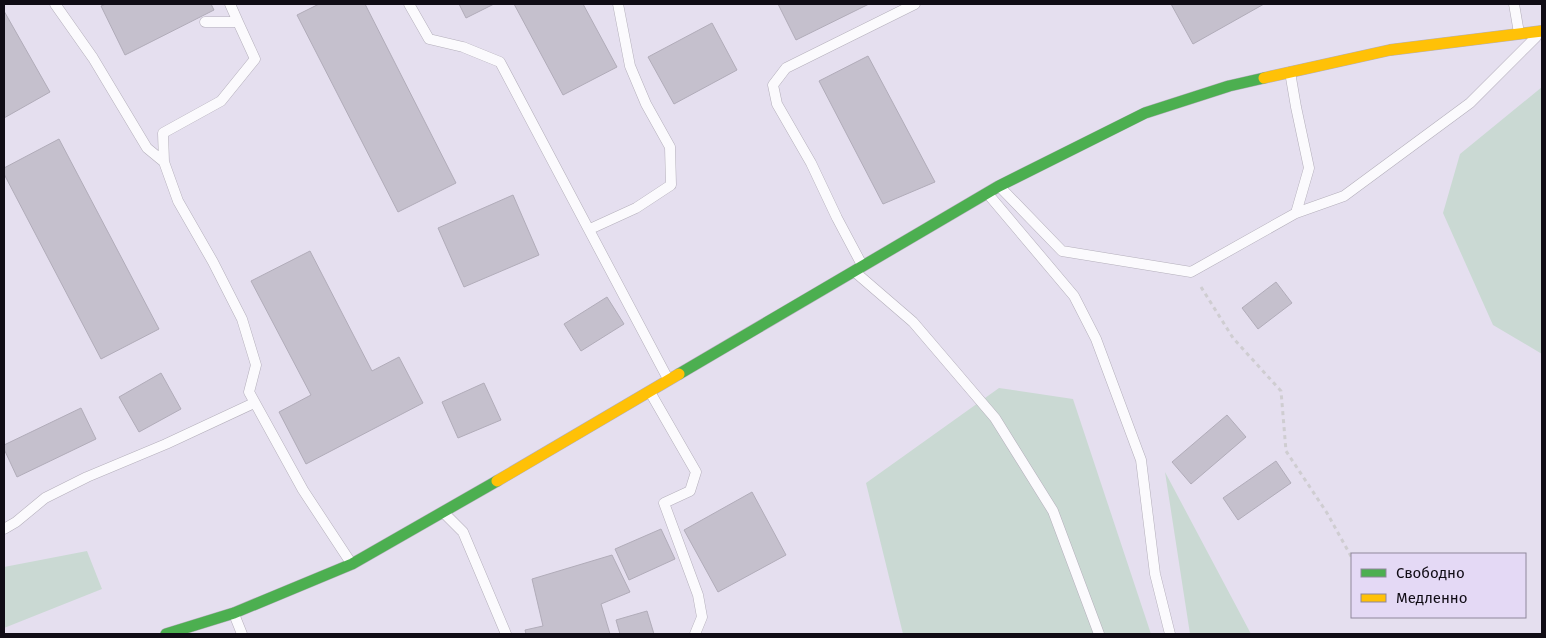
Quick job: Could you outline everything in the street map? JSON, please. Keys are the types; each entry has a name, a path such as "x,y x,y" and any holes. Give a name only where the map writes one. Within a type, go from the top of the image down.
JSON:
{"street":[{"path":"166,634 234,613 352,564 443,513 999,186 1146,113 1229,86 1390,50 1542,31"}],"lane":[{"path":"55,4 93,58 147,148 164,162"},
{"path":"230,4 255,60 220,101 163,132 164,162 178,201 214,262 242,319 256,365 249,392 254,403 303,490 352,564"},
{"path":"409,4 429,39 463,47 500,62 669,380"},
{"path":"590,229 636,208 671,185 670,148 646,104 630,66 618,4"},
{"path":"914,4 786,68 773,85 777,104 811,163 858,268 913,322 995,418 1053,510 1099,634"},
{"path":"1514,4 1519,34"},
{"path":"205,22 238,22"},
{"path":"999,186 1062,251 1191,272 1296,213 1344,196 1470,104 1542,31"},
{"path":"1290,71 1309,168 1296,213"},
{"path":"988,194 1074,296 1096,338 1141,460 1155,574 1170,634"},
{"path":"649,391 696,472 690,491 664,503 698,595 702,617 695,634"},
{"path":"4,529 16,522 45,498 87,477 166,444 254,403"},
{"path":"443,513 463,532 506,634"},
{"path":"234,613 242,634"}],"path":[{"path":"1191,272 1233,338 1281,391 1286,451 1327,513 1351,556"}],"shaded area":[{"path":"1542,87 1542,354 1493,325 1443,213 1460,154"},
{"path":"999,388 1073,399 1151,634 903,634 866,483"},
{"path":"1165,472 1251,634 1190,634"},
{"path":"87,551 102,589 4,628 4,567"}],"building":[{"path":"106,4 211,4 214,10 125,55 101,6"},
{"path":"319,4 365,4 456,183 398,212 297,15"},
{"path":"459,4 494,4 466,18"},
{"path":"514,4 583,4 617,67 563,95"},
{"path":"778,4 869,4 796,40"},
{"path":"1171,4 1264,4 1193,44"},
{"path":"4,11 50,92 4,118"},
{"path":"712,23 737,70 674,104 648,57"},
{"path":"868,56 935,182 883,204 819,81"},
{"path":"59,139 159,329 101,359 4,174 4,168"},
{"path":"513,195 539,255 464,287 438,228"},
{"path":"310,251 372,371 399,357 423,403 306,464 279,412 311,395 251,281"},
{"path":"1276,282 1292,303 1258,329 1242,308"},
{"path":"607,297 624,324 581,351 564,324"},
{"path":"161,373 181,409 139,432 119,397"},
{"path":"484,383 501,420 458,438 442,402"},
{"path":"81,408 96,439 17,477 4,449 4,445"},
{"path":"1227,415 1246,437 1191,484 1172,462"},
{"path":"1276,461 1291,483 1238,520 1223,498"},
{"path":"752,492 786,555 718,592 684,530"},
{"path":"661,529 675,559 629,580 615,549"},
{"path":"612,555 630,592 601,604 610,634 526,634 525,630 543,626 532,579"},
{"path":"647,611 654,634 620,634 616,620"}],"traffic: fast":[{"path":"679,374 999,186 1145,113 1229,86 1264,78"},
{"path":"166,634 234,613 352,564 497,481"}],"traffic: slow":[{"path":"1264,78 1390,50 1542,31"},
{"path":"497,481 679,374"}]}
